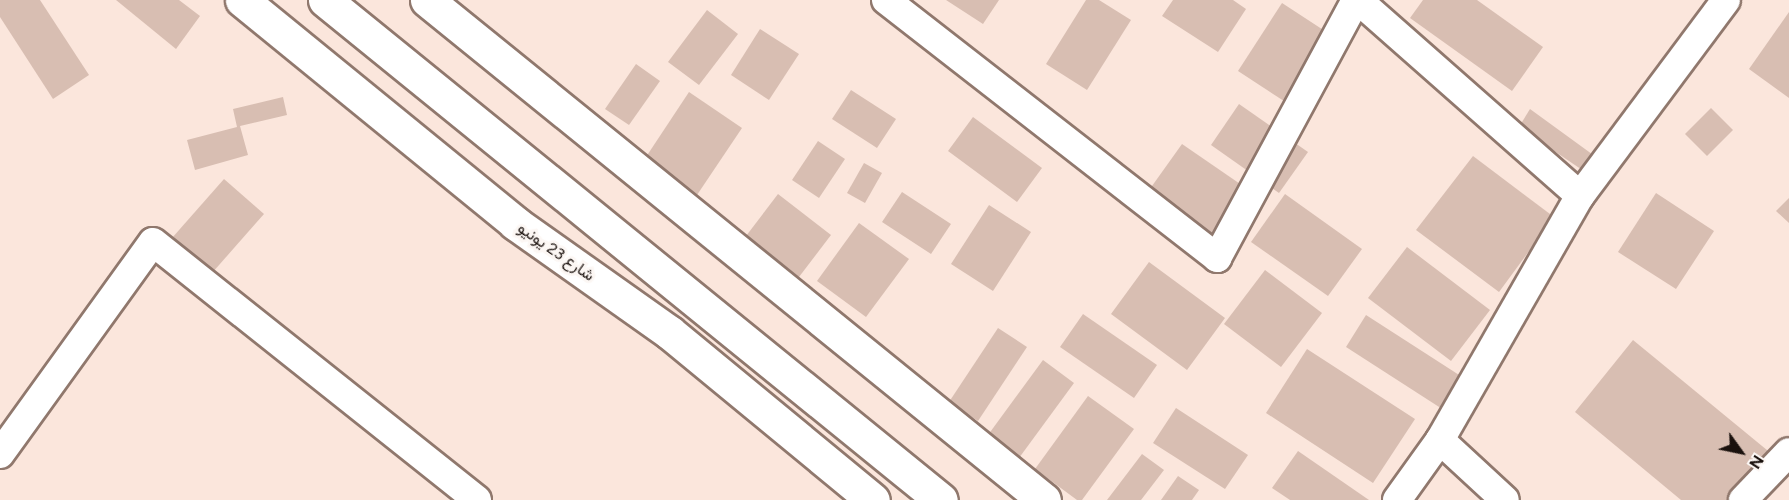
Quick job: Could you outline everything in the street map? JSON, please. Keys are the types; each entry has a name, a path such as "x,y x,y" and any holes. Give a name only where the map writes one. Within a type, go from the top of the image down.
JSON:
{"street":[{"name":"شارع 23 يونيو","path":"242,0 515,223 669,332 873,500"},
{"path":"325,0 941,500"},
{"path":"427,0 1044,500"},
{"path":"885,0 1217,258 1357,0 1580,196"},
{"path":"1397,500 1440,440 1580,196 1726,0"},
{"path":"0,454 153,242 477,500"},
{"path":"1440,440 1505,500"},
{"path":"1743,500 1789,452"}],"building":[{"path":"0,0 40,0 89,75 53,99 0,17"},
{"path":"116,0 179,0 200,16 176,49"},
{"path":"946,0 999,0 983,24"},
{"path":"1086,0 1099,0 1131,20 1087,90 1046,64"},
{"path":"1173,0 1233,0 1246,9 1218,52 1162,16"},
{"path":"1423,0 1477,0 1543,47 1512,91 1410,18"},
{"path":"1282,3 1331,35 1287,103 1238,71"},
{"path":"707,10 738,34 699,85 668,62"},
{"path":"1789,12 1789,98 1749,69"},
{"path":"760,29 799,54 769,100 731,75"},
{"path":"636,64 660,81 629,125 605,109"},
{"path":"851,90 896,119 877,148 832,119"},
{"path":"689,92 742,128 697,195 644,160"},
{"path":"283,97 287,115 240,126 248,155 195,170 187,140 237,127 233,109"},
{"path":"1239,104 1308,152 1279,193 1211,145"},
{"path":"1711,108 1733,130 1707,156 1685,134"},
{"path":"1530,109 1607,165 1597,180 1519,127"},
{"path":"973,117 1042,168 1017,202 948,151"},
{"path":"818,141 845,159 819,198 792,180"},
{"path":"1182,144 1246,188 1211,238 1147,193"},
{"path":"1473,156 1554,217 1499,292 1416,230"},
{"path":"864,163 882,173 865,203 847,193"},
{"path":"224,179 264,214 212,273 172,238"},
{"path":"902,192 951,224 931,254 882,222"},
{"path":"1656,193 1714,231 1676,289 1618,252"},
{"path":"778,194 831,235 799,277 746,236"},
{"path":"1285,194 1362,249 1328,296 1251,242"},
{"path":"1789,198 1789,223 1776,211"},
{"path":"989,205 1031,232 993,291 951,264"},
{"path":"859,223 909,259 866,317 817,281"},
{"path":"1407,247 1490,310 1451,361 1368,298"},
{"path":"1149,262 1225,318 1187,370 1111,314"},
{"path":"1265,270 1322,313 1281,367 1224,324"},
{"path":"1083,314 1157,365 1134,398 1060,347"},
{"path":"1366,315 1470,382 1450,414 1346,347"},
{"path":"998,328 1027,347 978,421 949,402"},
{"path":"1633,340 1773,455 1736,500 1681,500 1575,412"},
{"path":"1307,349 1415,419 1373,483 1266,413"},
{"path":"1043,360 1074,383 1019,458 988,435"},
{"path":"1088,396 1134,429 1082,500 1077,500 1035,469"},
{"path":"1176,408 1248,455 1225,489 1153,443"},
{"path":"1298,451 1369,500 1290,500 1272,488"},
{"path":"1142,454 1164,470 1141,500 1107,500"},
{"path":"1178,476 1199,490 1192,500 1161,500"}]}
